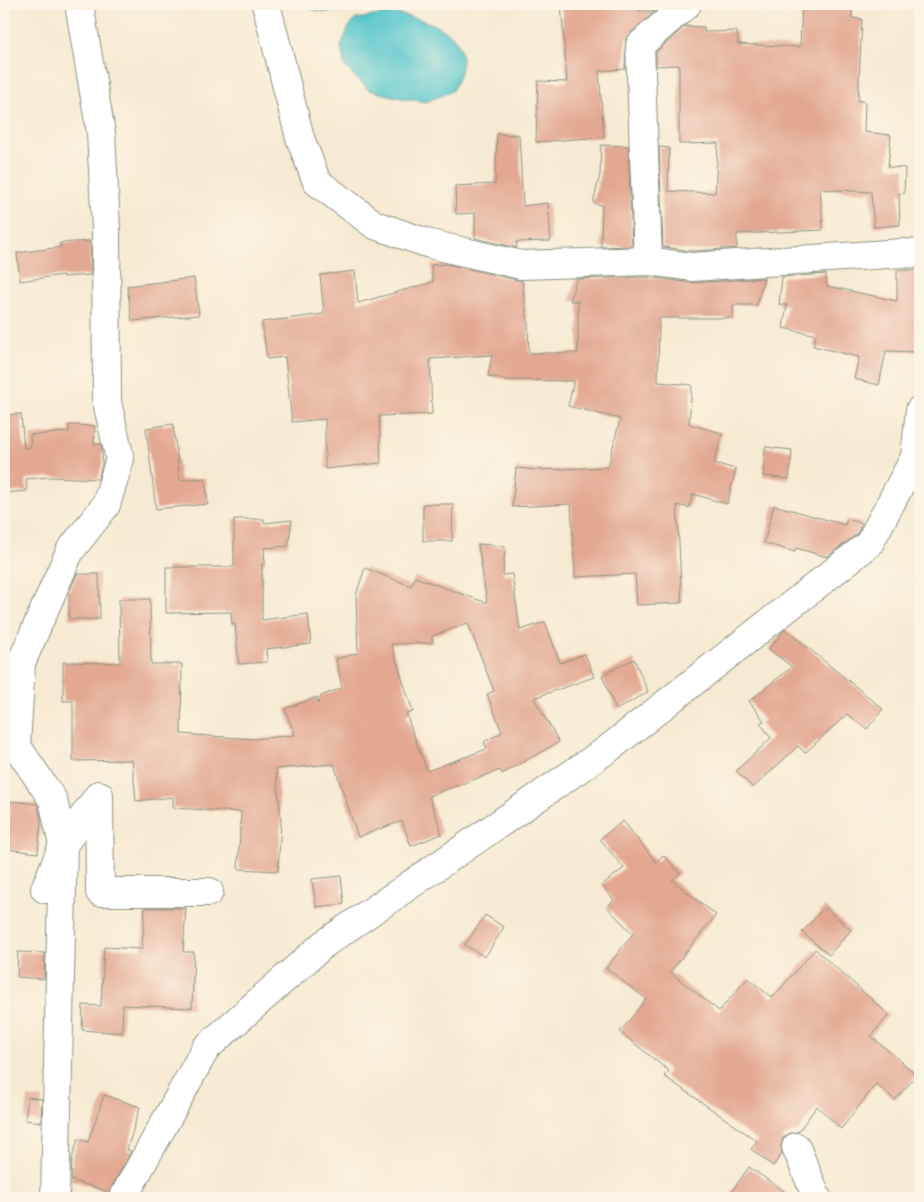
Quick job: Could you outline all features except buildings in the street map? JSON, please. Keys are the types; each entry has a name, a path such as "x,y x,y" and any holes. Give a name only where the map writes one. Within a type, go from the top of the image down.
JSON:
{"street":[{"path":"55,1198 63,845 53,800 16,746 21,663 70,551 106,505 120,458 107,402 106,228 101,133 79,4"},
{"path":"266,4 300,138 317,182 375,225 430,244 521,265 648,261 692,267 903,253 920,254"},
{"path":"648,261 640,45 687,4"},
{"path":"123,1198 206,1048 324,944 608,749 869,544 918,459 920,410"},
{"path":"46,890 63,845 99,795 100,892 209,892"},
{"path":"796,1147 816,1198"}],"water":[{"path":"300,4 356,4 354,7 347,9 327,12 313,10"},
{"path":"392,13 425,21 439,27 450,35 458,45 462,57 460,72 452,91 426,102 401,98 369,90 345,67 341,46 349,27 356,19"}]}
